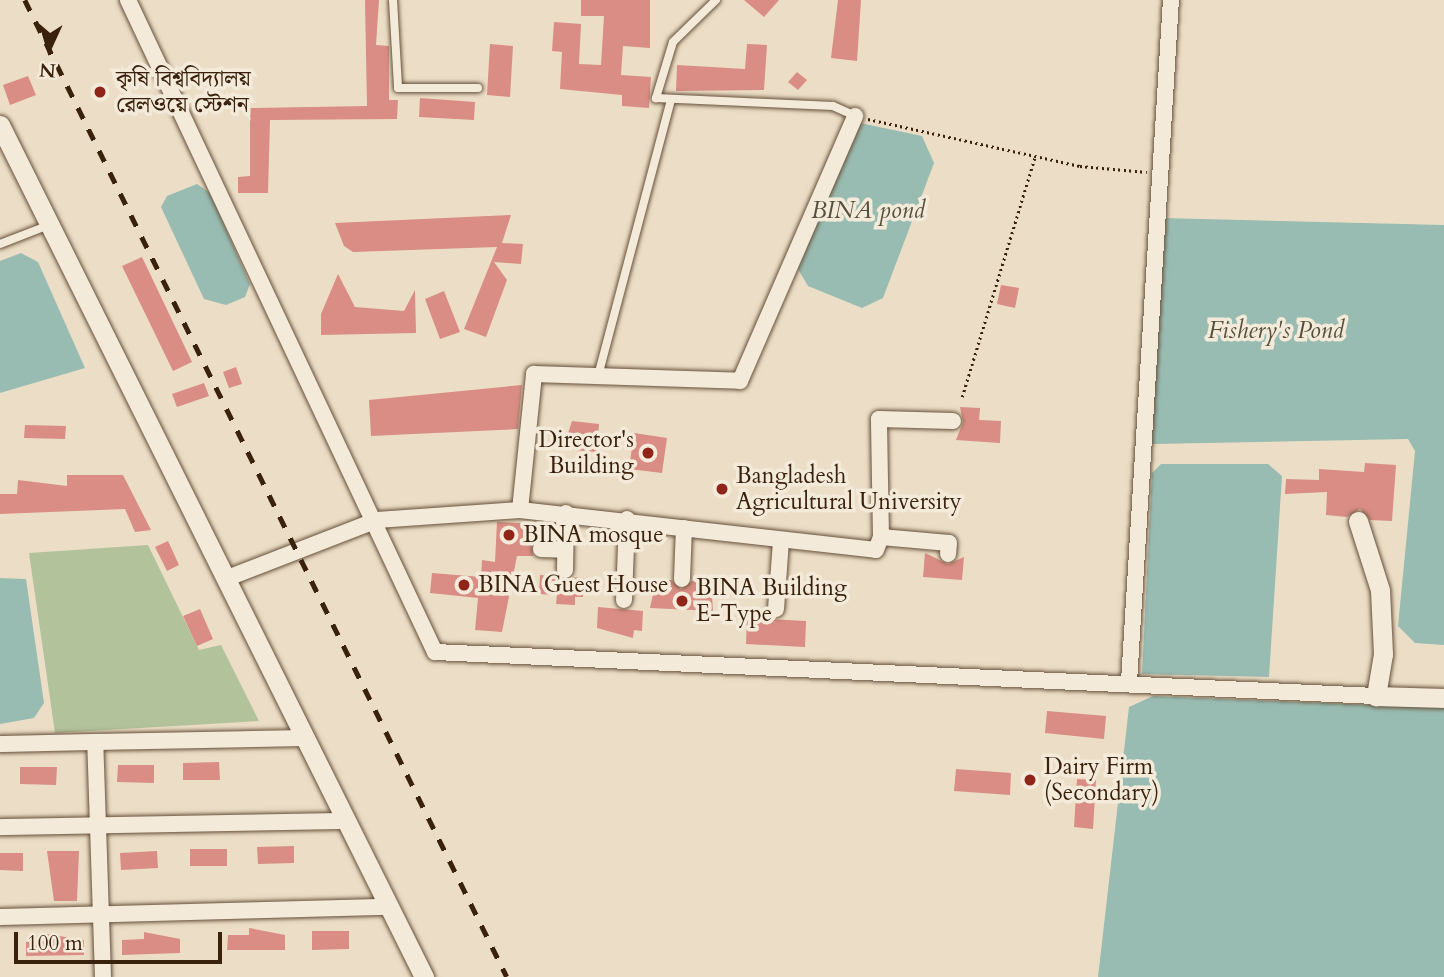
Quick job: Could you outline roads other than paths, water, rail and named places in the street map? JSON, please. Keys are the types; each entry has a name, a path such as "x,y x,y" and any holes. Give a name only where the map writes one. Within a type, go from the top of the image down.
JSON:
{"street":[{"path":"128,0 377,520 435,652 1444,698"},
{"path":"1129,682 1171,0"},
{"path":"520,510 534,374 740,381 855,116"},
{"path":"0,125 424,977"},
{"path":"225,579 377,520 520,510 628,519 781,541 876,550 881,537 879,419 953,421"},
{"path":"565,570 566,513"},
{"path":"624,600 628,519"},
{"path":"1358,521 1380,590 1383,654 1376,696"},
{"path":"682,579 684,528"},
{"path":"881,537 949,543 948,554"},
{"path":"776,609 781,541"},
{"path":"541,549 565,550"},
{"path":"0,744 304,738"},
{"path":"95,742 103,977"},
{"path":"0,827 98,823 346,821"},
{"path":"0,917 389,907"}],"lane":[{"path":"393,0 398,88 478,88"},
{"path":"716,0 673,42 656,99 833,106 855,116"},
{"path":"598,376 671,99"},
{"path":"0,244 49,225"}],"water":[{"name":"BINA pond","path":"860,123 922,136 934,163 883,298 862,308 808,286 798,269"},
{"path":"197,184 210,193 250,284 245,297 226,305 204,299 161,207 167,196"},
{"name":"Fishery's Pond","path":"1163,218 1444,225 1444,645 1415,643 1398,626 1415,451 1408,439 1153,444 1147,436"},
{"path":"21,253 38,262 85,368 0,393 0,261"},
{"path":"1161,464 1268,464 1282,476 1269,677 1142,674 1152,473"},
{"path":"0,578 26,579 44,703 34,718 0,724"},
{"path":"1153,696 1444,708 1444,977 1098,977 1129,707"}],"railway":[{"path":"25,0 507,977"}],"place":[{"name":"কৃষি বিশ্ববিদ্যালয় রেলওয়ে স্টেশন","path":"100,92"},
{"name":"Director's Building","path":"648,453"},
{"name":"Bangladesh Agricultural University","path":"722,489"},
{"name":"BINA mosque","path":"509,535"},
{"name":"BINA Guest House","path":"464,585"},
{"name":"BINA Building E-Type","path":"682,601"},
{"name":"Dairy Firm (Secondary)","path":"1030,780"}]}
